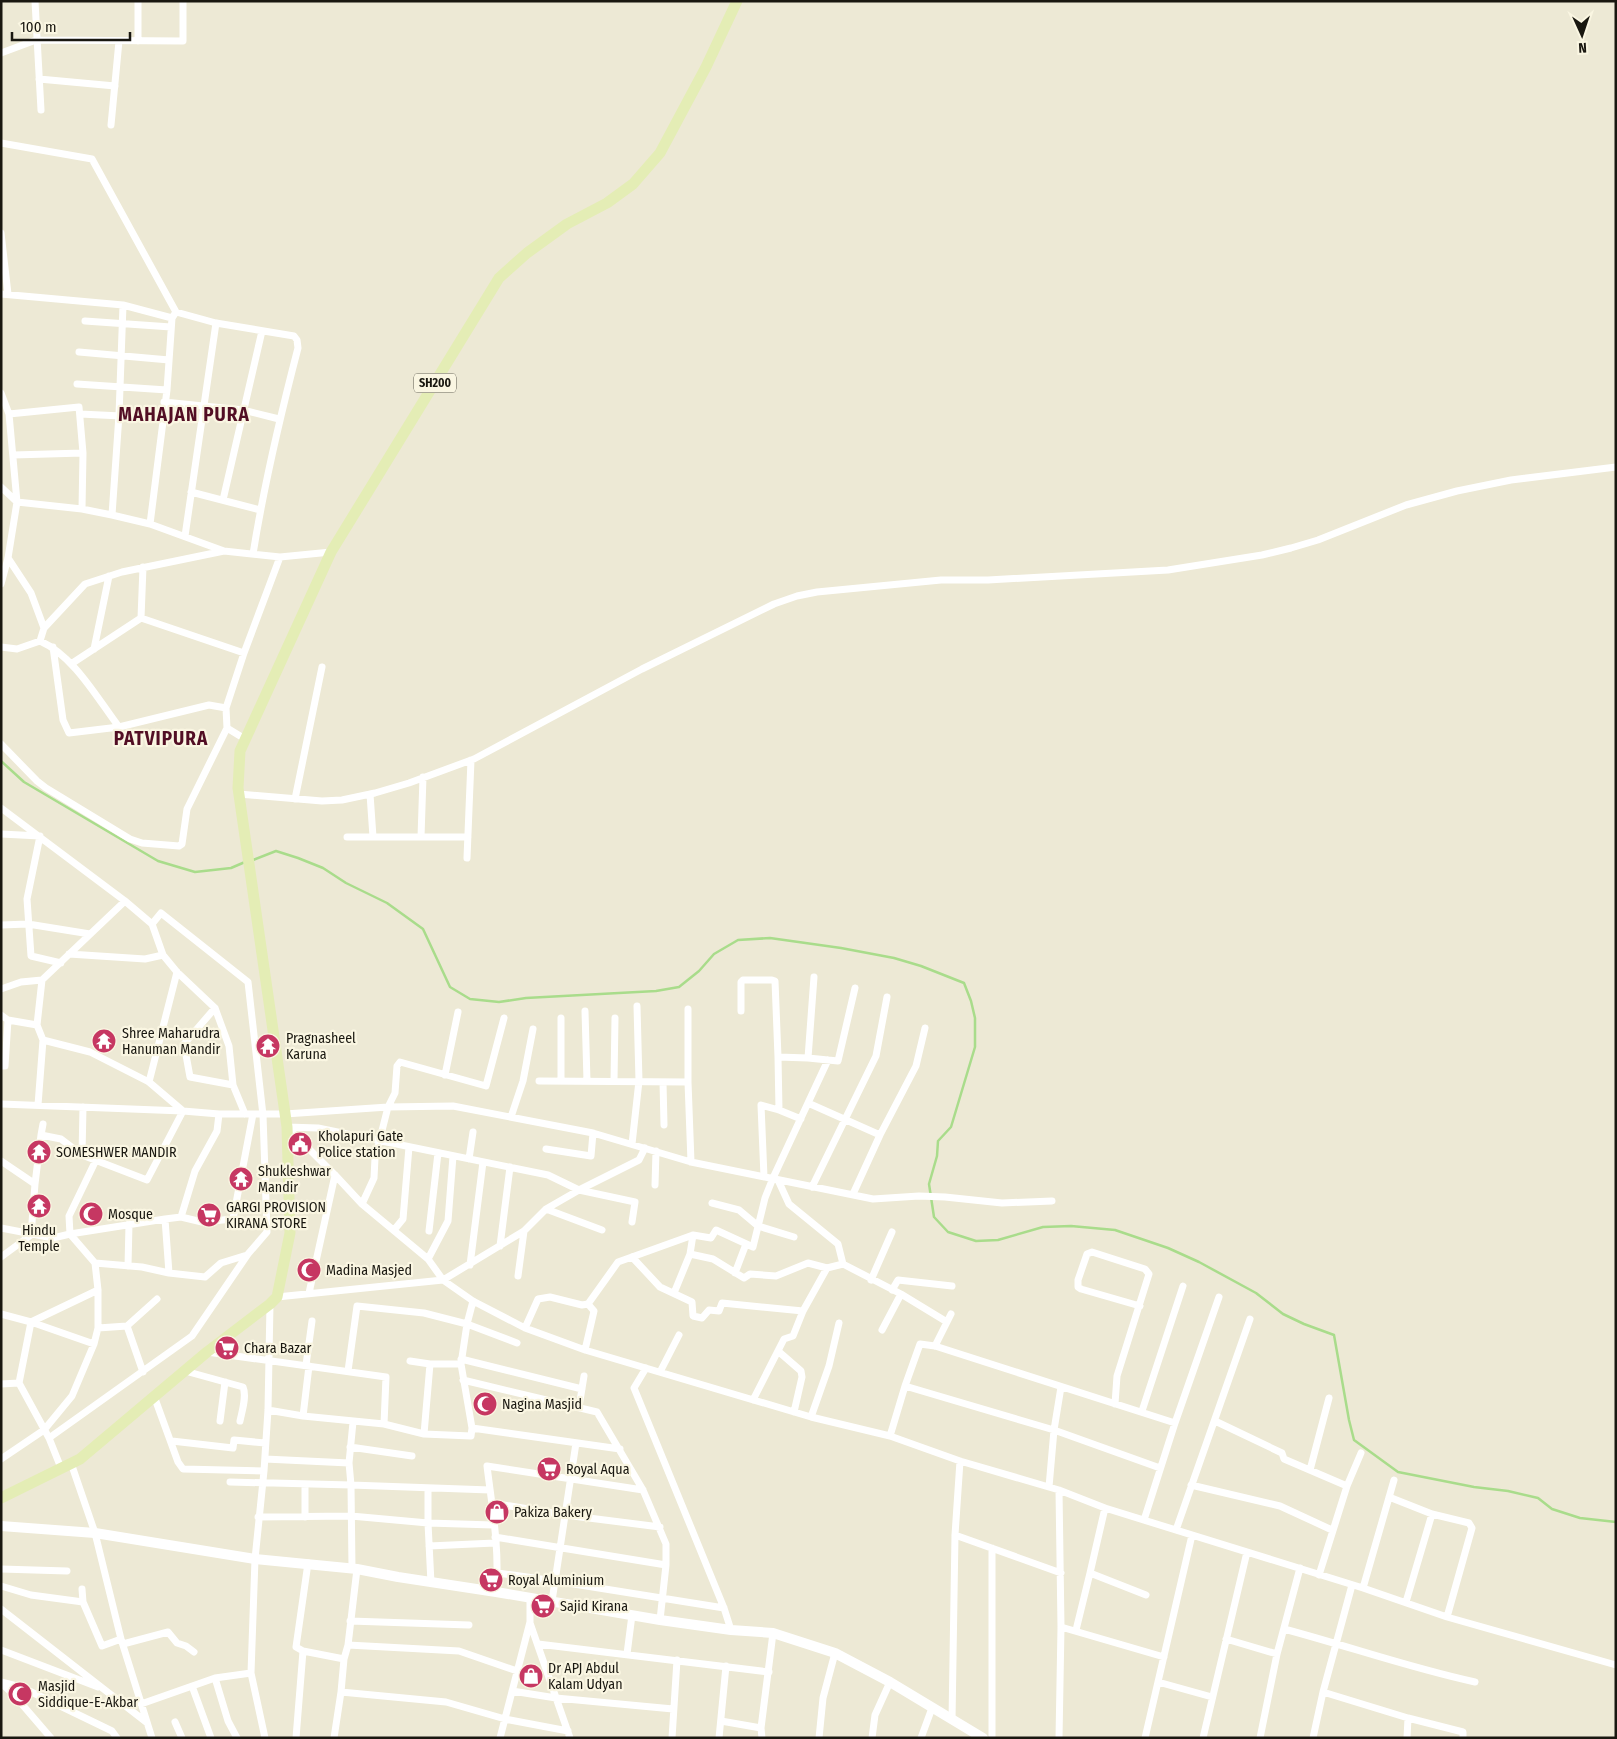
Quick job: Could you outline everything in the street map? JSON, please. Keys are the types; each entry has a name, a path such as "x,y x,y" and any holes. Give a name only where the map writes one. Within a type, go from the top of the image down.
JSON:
{"main road":[{"name":"SH200","path":"273,1301 290,1233 287,1127 239,794 240,751 331,552 499,278 527,253 567,224 607,203 633,184 660,153 706,67 737,1"},
{"path":"1,1498 80,1459 185,1370 273,1301"},
{"path":"1,1526 95,1533 255,1559 354,1568 431,1583 552,1601 660,1620 731,1630 772,1633 835,1653 890,1682 983,1738"}],"street":[{"path":"34,1 41,110"},
{"path":"138,1 138,41"},
{"path":"1,53 36,40 183,41 183,1"},
{"path":"111,125 119,41"},
{"path":"39,79 114,86"},
{"path":"1,143 92,159 174,315 171,327 167,390 150,524"},
{"path":"1,233 5,294 123,305 294,336 298,343 279,419 253,554"},
{"path":"112,515 119,415 123,305"},
{"path":"85,321 171,327"},
{"path":"185,536 216,323"},
{"path":"223,500 242,410 262,331"},
{"path":"79,352 169,360"},
{"path":"77,384 167,390"},
{"path":"1,393 3,405 9,414 17,502 8,558 1,584"},
{"path":"164,402 242,410 279,419"},
{"path":"9,414 79,406 83,453 82,509"},
{"path":"80,414 162,418"},
{"path":"13,455 83,453"},
{"path":"239,794 332,800 370,794 424,777 470,760 642,669 774,604 797,596 817,592 941,580 988,580 1168,570 1262,555 1291,548 1318,540 1406,505 1457,491 1512,480 1616,467"},
{"path":"1,487 17,502 82,509 112,515 150,524 224,551 280,557 331,552"},
{"path":"191,492 260,510"},
{"path":"40,641 44,628 85,584 109,576 224,551"},
{"path":"1,744 46,788 104,822 122,835 142,843 179,846 182,844 188,809 227,728 226,708 244,653 280,557"},
{"path":"8,558 31,593 44,628"},
{"path":"141,618 143,568"},
{"path":"94,649 109,576"},
{"path":"141,618 244,653"},
{"path":"71,664 141,618"},
{"path":"1,647 17,648 40,641 53,647 71,664 119,728"},
{"path":"53,647 63,720 69,733 119,728 209,705 226,708"},
{"path":"295,799 322,667"},
{"path":"227,728 245,739"},
{"path":"468,858 470,760"},
{"path":"421,837 424,777"},
{"path":"370,794 373,837"},
{"path":"1,808 125,900 152,924 163,955 177,972 215,1008 229,1046 233,1085 249,1114 233,1219 202,1222 181,1217 129,1224 53,1238 1,1228"},
{"path":"1,834 40,836"},
{"path":"40,836 27,899 31,956 60,963"},
{"path":"347,837 468,837"},
{"path":"1,989 21,982 42,980 125,900"},
{"path":"49,1438 192,1336 248,1254 267,1232 263,1114 248,982 161,912 152,924"},
{"path":"1,925 28,924 90,934"},
{"path":"69,954 145,959 163,955"},
{"path":"148,1082 177,972"},
{"path":"808,1058 814,977"},
{"path":"38,1105 43,1040 37,1025 42,980"},
{"path":"741,1011 741,982 743,980 775,981 779,1110"},
{"path":"778,1057 838,1062 855,988"},
{"path":"812,1187 876,1056 887,997"},
{"path":"632,1144 639,1081 637,1006"},
{"path":"215,1008 184,1044 190,1077 233,1085"},
{"path":"688,1009 691,1162"},
{"path":"585,1011 587,1081"},
{"path":"445,1075 458,1012"},
{"path":"1,1015 8,1020 37,1025"},
{"path":"362,1204 374,1178 375,1158 388,1107 395,1093 397,1066 400,1062 486,1086 504,1018"},
{"path":"561,1018 561,1081"},
{"path":"614,1018 614,1081"},
{"path":"1,1066 5,1066 8,1020"},
{"path":"853,1194 880,1135 916,1066 925,1028"},
{"path":"511,1118 523,1081 533,1029"},
{"path":"43,1040 90,1052 148,1082 183,1111"},
{"path":"525,1328 538,1299 550,1297 582,1305 588,1304 618,1262 693,1235 711,1238 716,1230 753,1248 765,1198 828,1060"},
{"path":"539,1081 688,1082"},
{"path":"663,1082 664,1124"},
{"path":"808,1103 880,1135"},
{"path":"1,1104 220,1114 285,1114 388,1107 453,1106 593,1132 691,1162 873,1199 922,1196 1002,1203 1052,1201"},
{"path":"764,1177 761,1105 801,1119"},
{"path":"82,1155 83,1107"},
{"path":"41,1135 61,1138 82,1155 147,1180 183,1111"},
{"path":"181,1217 195,1171 217,1131 220,1114"},
{"path":"1,1257 31,1235 35,1184 43,1124"},
{"path":"287,1127 318,1128 548,1175 578,1190 635,1202 632,1222"},
{"path":"287,1127 362,1204 428,1259 443,1280 473,1301 525,1328 585,1350 753,1400 811,1417 890,1436 960,1461 1060,1490 1105,1508 1406,1602 1447,1618 1615,1665 1616,1656"},
{"path":"469,1159 473,1132"},
{"path":"546,1149 591,1156 593,1132"},
{"path":"394,1230 403,1219 409,1147"},
{"path":"265,1738 251,1673 255,1559 265,1459 273,1301 309,1293 443,1280 524,1231 546,1208 639,1160 645,1148"},
{"path":"654,1185 656,1151"},
{"path":"429,1230 438,1153"},
{"path":"428,1259 448,1221 453,1156"},
{"path":"1,1459 44,1430 72,1396 94,1344 98,1328 98,1290 95,1263 70,1234 70,1211 96,1160"},
{"path":"1,1161 35,1184"},
{"path":"470,1264 483,1162"},
{"path":"500,1246 510,1167"},
{"path":"309,1293 335,1175"},
{"path":"775,1179 789,1204 838,1244 843,1264"},
{"path":"712,1203 739,1210 758,1226 794,1237"},
{"path":"546,1208 602,1230"},
{"path":"165,1219 168,1273"},
{"path":"128,1266 129,1224"},
{"path":"518,1276 524,1231"},
{"path":"871,1280 892,1232"},
{"path":"674,1293 690,1254 693,1235"},
{"path":"735,1273 746,1244"},
{"path":"1115,1404 1117,1376 1140,1306 1149,1276 1148,1271 1092,1252 1087,1254 1078,1280 1078,1287 1140,1306"},
{"path":"95,1263 142,1267 168,1273 205,1277 221,1263 248,1254"},
{"path":"690,1254 713,1259 744,1278 750,1274 776,1276 808,1263 827,1268 843,1264 901,1294 947,1322"},
{"path":"632,1257 660,1287 692,1302 693,1316 702,1318 709,1310 718,1311 722,1303 803,1311"},
{"path":"753,1400 784,1339 793,1336 803,1311 827,1268"},
{"path":"892,1290 898,1280 952,1286"},
{"path":"1142,1411 1183,1286"},
{"path":"31,1322 98,1290"},
{"path":"882,1330 901,1294"},
{"path":"1144,1520 1175,1423 1219,1297"},
{"path":"98,1328 127,1326 157,1299"},
{"path":"268,1410 303,1416 384,1424 424,1434 471,1436 472,1428 461,1361 473,1301"},
{"path":"585,1350 594,1311 588,1304"},
{"path":"348,1371 357,1306 424,1313 467,1324 517,1343"},
{"path":"1,1314 31,1322 94,1344"},
{"path":"935,1346 951,1314"},
{"path":"1176,1530 1250,1320"},
{"path":"303,1416 312,1321"},
{"path":"31,1322 19,1383 66,1466 95,1533 122,1642 152,1738"},
{"path":"811,1417 828,1366 839,1323"},
{"path":"127,1326 143,1372"},
{"path":"660,1372 679,1335"},
{"path":"890,1436 920,1344 935,1346 1175,1423"},
{"path":"778,1351 801,1371 802,1377 794,1412"},
{"path":"207,1352 386,1377 384,1424"},
{"path":"410,1361 430,1364 461,1361 582,1389"},
{"path":"424,1434 430,1364"},
{"path":"646,1368 634,1388 724,1608 731,1630"},
{"path":"185,1370 238,1385 245,1390 240,1421"},
{"path":"579,1407 584,1376"},
{"path":"463,1380 596,1412 643,1490 666,1544 666,1565 660,1620"},
{"path":"220,1421 225,1382"},
{"path":"1,1384 19,1383"},
{"path":"905,1386 1054,1430 1160,1468"},
{"path":"1049,1487 1054,1430 1061,1387"},
{"path":"154,1396 172,1441 178,1462 183,1468 264,1471"},
{"path":"1310,1470 1329,1398"},
{"path":"1215,1421 1282,1453 1284,1459 1347,1486"},
{"path":"334,1738 342,1692 344,1658 348,1645 354,1568 351,1485 348,1463 353,1422"},
{"path":"472,1428 620,1450"},
{"path":"172,1441 233,1448 234,1440 265,1443"},
{"path":"552,1601 569,1479 576,1443"},
{"path":"350,1447 412,1456"},
{"path":"1319,1575 1347,1486 1361,1453"},
{"path":"265,1459 348,1463"},
{"path":"952,1720 955,1535 960,1461"},
{"path":"496,1592 498,1573 487,1466 643,1490"},
{"path":"1363,1588 1394,1480"},
{"path":"230,1482 490,1490"},
{"path":"305,1484 306,1517"},
{"path":"1191,1485 1280,1506 1332,1530"},
{"path":"428,1488 431,1583"},
{"path":"1059,1738 1061,1627 1060,1490"},
{"path":"1390,1497 1432,1514 1469,1523 1472,1528 1447,1618"},
{"path":"492,1503 565,1515 660,1527"},
{"path":"1076,1630 1105,1508"},
{"path":"1406,1602 1432,1514"},
{"path":"258,1517 351,1516 428,1523 493,1525"},
{"path":"955,1535 1061,1572"},
{"path":"1146,1738 1192,1535"},
{"path":"429,1546 495,1540 666,1565"},
{"path":"992,1548 992,1738"},
{"path":"1203,1738 1248,1552"},
{"path":"308,1563 296,1646 302,1651 344,1658"},
{"path":"1260,1738 1277,1654 1300,1568"},
{"path":"1,1569 67,1572"},
{"path":"498,1573 724,1608"},
{"path":"1090,1573 1146,1595"},
{"path":"1312,1738 1352,1585"},
{"path":"1,1586 31,1595 83,1602"},
{"path":"82,1589 83,1602 102,1646 168,1632 177,1643 186,1646 194,1652"},
{"path":"500,1738 530,1622 530,1598"},
{"path":"1,1609 146,1722"},
{"path":"627,1654 632,1615"},
{"path":"350,1620 469,1625"},
{"path":"530,1622 569,1734"},
{"path":"1061,1627 1164,1657"},
{"path":"1284,1629 1435,1674 1475,1682"},
{"path":"762,1738 761,1728 769,1672 772,1633"},
{"path":"1226,1639 1277,1654"},
{"path":"538,1644 769,1672"},
{"path":"348,1645 459,1650 517,1671"},
{"path":"1,1650 106,1690"},
{"path":"296,1738 302,1651"},
{"path":"819,1738 823,1698 835,1653"},
{"path":"672,1738 677,1660"},
{"path":"720,1738 726,1666"},
{"path":"140,1704 215,1678 251,1673"},
{"path":"215,1678 228,1721 237,1738"},
{"path":"872,1738 875,1715 890,1682"},
{"path":"1158,1682 1212,1697"},
{"path":"1,1683 14,1695 51,1738"},
{"path":"1,1683 21,1687 112,1731 117,1738"},
{"path":"192,1686 211,1738"},
{"path":"512,1690 556,1698 673,1710"},
{"path":"342,1692 446,1702 505,1720 569,1734"},
{"path":"1323,1692 1408,1718 1464,1732 1463,1738"},
{"path":"921,1738 932,1708"},
{"path":"1407,1738 1408,1718"},
{"path":"721,1721 761,1728"},
{"path":"175,1722 182,1738"}],"waterway":[{"path":"1,761 24,782 158,861 195,872 231,868 245,862"},
{"path":"253,860 276,851 298,858 323,868 346,883 387,903 423,929 450,987 470,999 499,1002 526,998 656,991 679,987 699,971 714,954 738,940 770,938 894,958 921,966 964,983 975,1018 975,1047 951,1127 938,1141 937,1156 929,1184 934,1217 948,1232 976,1241 998,1240 1043,1227 1071,1226 1115,1230 1168,1248 1199,1262 1256,1293 1283,1314 1334,1335 1354,1440 1398,1472 1474,1487 1508,1491 1538,1498 1552,1509 1580,1518 1616,1522"}],"place":[{"name":"Shree Maharudra Hanuman Mandir","path":"104,1041"},
{"name":"Pragnasheel Karuna","path":"268,1046"},
{"name":"Kholapuri Gate Police station","path":"300,1144"},
{"name":"SOMESHWER MANDIR","path":"39,1152"},
{"name":"Shukleshwar Mandir","path":"241,1179"},
{"name":"Hindu Temple","path":"39,1206"},
{"name":"Mosque","path":"91,1214"},
{"name":"GARGI PROVISION KIRANA STORE","path":"209,1215"},
{"name":"Madina Masjed","path":"309,1270"},
{"name":"Chara Bazar","path":"227,1348"},
{"name":"Nagina Masjid","path":"485,1404"},
{"name":"Royal Aqua","path":"549,1469"},
{"name":"Pakiza Bakery","path":"497,1512"},
{"name":"Royal Aluminium","path":"491,1580"},
{"name":"Sajid Kirana","path":"543,1606"},
{"name":"Dr APJ Abdul Kalam Udyan","path":"531,1676"},
{"name":"Masjid Siddique-E-Akbar","path":"20,1694"}],"district":[{"name":"MAHAJAN PURA","path":"184,414"},
{"name":"PATVIPURA","path":"161,738"}]}
